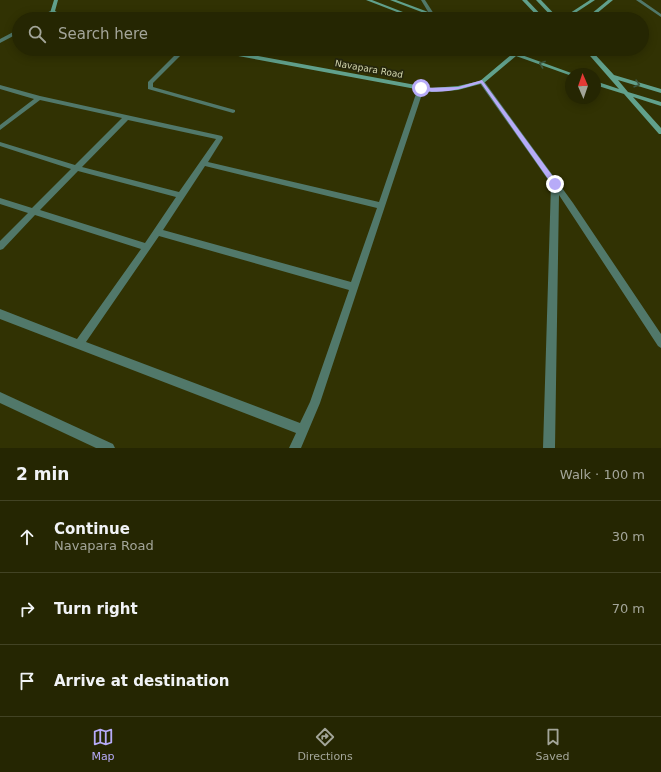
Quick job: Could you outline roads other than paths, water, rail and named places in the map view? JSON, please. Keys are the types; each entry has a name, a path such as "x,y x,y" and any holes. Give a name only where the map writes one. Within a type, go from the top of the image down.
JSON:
{"street":[{"path":"52,12 56,0"},
{"path":"368,0 400,12"},
{"path":"392,0 426,12"},
{"path":"423,0 431,12"},
{"path":"524,0 536,12"},
{"path":"538,0 550,12"},
{"path":"574,12 593,0"},
{"path":"596,12 611,0"},
{"path":"638,0 661,16"},
{"path":"0,41 12,35"},
{"path":"177,56 150,83 150,88 234,111"},
{"name":"Navapara Road","path":"249,56 432,90 458,88 482,82 512,56"},
{"path":"520,56 565,72"},
{"path":"594,56 661,132"},
{"path":"613,77 661,91"},
{"path":"482,82 555,184 661,343"},
{"path":"601,85 661,104"},
{"path":"0,87 39,98 220,138 182,196 79,344"},
{"path":"295,448 315,404 421,88"},
{"path":"0,128 39,98"},
{"path":"0,246 127,117"},
{"path":"0,144 76,168 182,196"},
{"path":"203,163 381,206"},
{"path":"549,448 555,184"},
{"path":"0,201 147,247"},
{"path":"157,232 354,287"},
{"path":"0,314 303,430"},
{"path":"0,397 109,448"}]}
